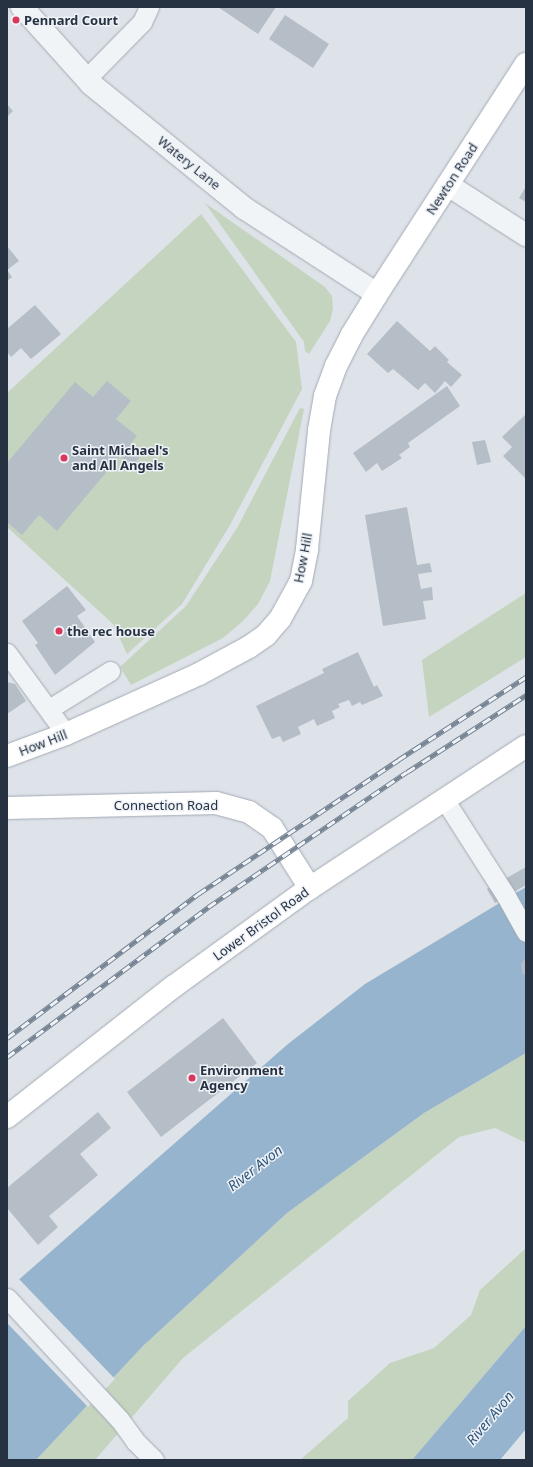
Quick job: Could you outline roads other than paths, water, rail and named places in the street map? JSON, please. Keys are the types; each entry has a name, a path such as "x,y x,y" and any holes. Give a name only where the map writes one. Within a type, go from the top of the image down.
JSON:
{"main road":[{"name":"Newton Road","path":"377,294 526,64"},
{"name":"How Hill","path":"7,756 66,734 199,674 249,647 266,635 280,619 301,581 307,548 319,430 325,396 336,366 345,348 377,294"},
{"name":"Lower Bristol Road","path":"7,1117 173,987 310,888 526,746"},
{"name":"Connection Road","path":"7,808 216,803 250,812 272,828 310,888"}],"street":[{"name":"Watery Lane","path":"22,7 86,79 244,208 377,294"},
{"path":"448,185 526,235"}],"lane":[{"path":"86,79 142,22 149,7"},
{"path":"7,653 66,734"},
{"path":"49,709 110,671"},
{"path":"444,799 498,883 526,932"},
{"path":"7,1298 120,1420 135,1441 154,1460"}],"water":[{"name":"River Avon","path":"526,887 526,1053 424,1113 287,1213 143,1346 36,1460 7,1460 7,1290 288,1044 365,984"},
{"name":"River Avon","path":"526,1326 526,1429 500,1460 412,1460"}],"railway":[{"path":"7,1038 198,894 398,760 526,677"},
{"path":"7,1057 208,907 407,772 526,695"}],"place":[{"name":"Pennard Court","path":"16,20"},
{"name":"Saint Michael's and All Angels","path":"64,458"},
{"name":"the rec house","path":"59,631"},
{"name":"Environment Agency","path":"192,1078"}]}
